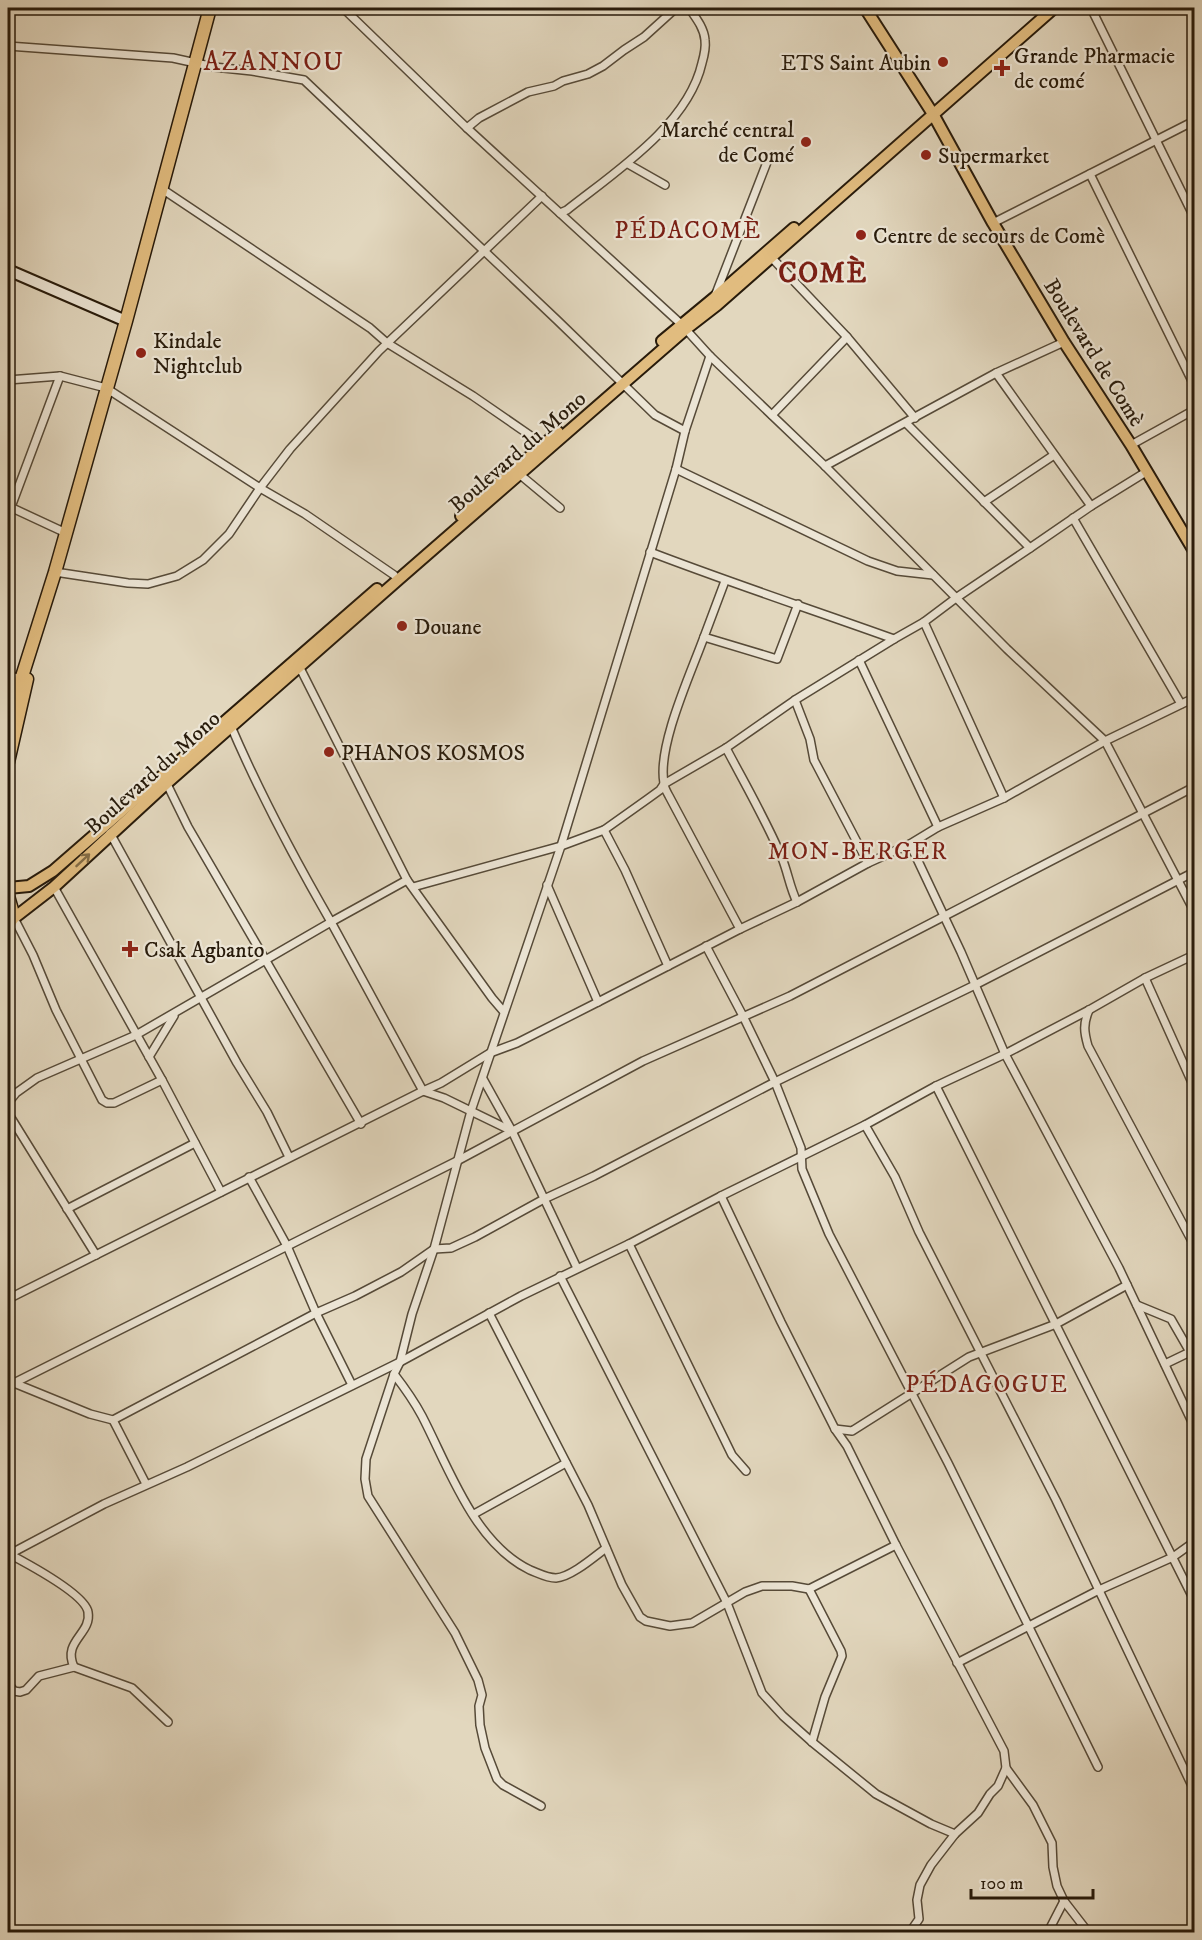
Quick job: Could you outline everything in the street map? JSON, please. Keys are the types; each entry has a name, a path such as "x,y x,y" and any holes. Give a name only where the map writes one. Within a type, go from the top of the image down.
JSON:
{"highway":[{"path":"8,762 24,694 31,650 126,321 210,8"},
{"path":"8,721 14,679 31,650"},
{"path":"8,896 12,910 10,923"}],"main road":[{"name":"Boulevard de Comè","path":"865,8 932,112 993,222 1064,342 1131,445 1194,551"},
{"name":"Boulevard du Mono","path":"684,326 771,257 1046,8"},
{"name":"Boulevard du Mono","path":"10,923 54,887 109,830 165,779 622,382 714,298 1054,8"},
{"name":"Boulevard du Mono","path":"298,663 394,575 517,473 544,445 622,382"},
{"name":"Boulevard du Mono","path":"8,888 36,883 109,830"}],"street":[{"path":"8,17 10,8"},
{"path":"343,8 467,128 684,326 710,356 1105,741 1194,911"},
{"path":"467,128 479,118 528,92 554,86 603,66 644,37 676,8"},
{"path":"560,213 628,164 660,133 690,96 700,72 706,43 702,27 689,8"},
{"path":"1091,8 1194,217"},
{"path":"8,45 155,57 304,80 486,251 655,415 685,431"},
{"path":"993,222 1194,121"},
{"path":"714,298 768,157"},
{"path":"628,164 665,185"},
{"path":"1090,174 1194,385"},
{"path":"162,189 370,328 387,343 473,396 544,445"},
{"path":"55,572 139,585 164,581 177,576 203,560 229,534 290,449 387,343 542,196"},
{"path":"771,257 847,337 915,418"},
{"path":"8,284 10,271 126,321"},
{"path":"772,415 847,337"},
{"path":"825,466 996,373 1064,342"},
{"path":"541,1806 503,1785 497,1779 485,1748 480,1725 479,1706 482,1695 478,1680 455,1633 368,1496 364,1479 366,1459 400,1362 412,1314 434,1249 471,1111 561,846 676,469 685,431 710,356"},
{"path":"996,373 1091,506"},
{"path":"60,376 9,507 66,533"},
{"path":"8,380 60,376 106,388 260,488 305,514 394,575"},
{"path":"1131,445 1194,410"},
{"path":"906,423 1030,548"},
{"path":"984,502 1054,455"},
{"path":"676,469 868,561 897,571 933,575"},
{"path":"413,887 561,846 604,830 660,790 664,784 726,748 795,700 924,622 1073,518 1146,472"},
{"path":"517,473 560,508"},
{"path":"1073,518 1181,704"},
{"path":"650,552 724,581 798,604 894,639"},
{"path":"724,581 670,729 664,767 664,784 740,929"},
{"path":"704,637 777,659 798,604"},
{"path":"924,622 1004,798"},
{"path":"859,660 938,827"},
{"path":"298,663 407,880 504,1012"},
{"path":"8,1299 289,1157 361,1124 441,1083 490,1053 517,1043 797,902 868,863 910,844 938,827 1004,798 1105,741 1194,698"},
{"path":"795,700 810,739 814,760 868,863"},
{"path":"229,723 251,772 302,872 332,922 423,1091 444,1098 512,1131"},
{"path":"726,748 780,855 797,902"},
{"path":"165,779 188,827 361,1124"},
{"path":"11,1384 457,1161 643,1061 790,996 1194,787"},
{"path":"109,830 237,1063 267,1112 289,1157"},
{"path":"604,830 625,870 668,966"},
{"path":"910,844 1005,1053 1127,1285 1194,1425"},
{"path":"11,1384 90,1414 113,1420 316,1312 355,1296 402,1272 434,1249 451,1248 775,1082 975,985 1194,872"},
{"path":"8,1103 16,1093 37,1078 136,1035 407,880"},
{"path":"547,885 598,1002"},
{"path":"54,887 162,1080 221,1192"},
{"path":"10,923 102,1100 107,1103 114,1102 162,1080"},
{"path":"706,946 775,1082 801,1148 802,1169 829,1234 912,1392 1098,1767"},
{"path":"9,1555 79,1517 187,1467 400,1362 560,1276 629,1244 865,1125 936,1086 1089,1010 1145,978 1194,955"},
{"path":"1145,978 1194,1087"},
{"path":"1089,1010 1084,1022 1088,1046 1194,1245"},
{"path":"149,1057 176,1013"},
{"path":"483,1078 512,1131 577,1268"},
{"path":"936,1086 1194,1600"},
{"path":"8,1113 96,1255"},
{"path":"865,1125 895,1177 919,1232 1020,1426 1194,1790"},
{"path":"67,1209 195,1143"},
{"path":"249,1177 287,1246 352,1385"},
{"path":"721,1196 835,1429 847,1446 1004,1751 1006,1768 1033,1805 1052,1843 1053,1867 1057,1886 1064,1901 1088,1932"},
{"path":"629,1244 732,1455 746,1472"},
{"path":"560,1276 727,1603 762,1693 812,1742 876,1794 931,1824 955,1834"},
{"path":"847,1446 852,1431 950,1368 980,1352 1056,1324 1127,1285"},
{"path":"1137,1305 1172,1319 1192,1351 1165,1364"},
{"path":"489,1314 588,1505 633,1608 646,1621 670,1626 692,1623 745,1592 762,1586 792,1586 809,1589 896,1545"},
{"path":"394,1374 408,1392 474,1514 487,1535 502,1552 522,1566 543,1576 554,1578 565,1576 606,1548"},
{"path":"113,1420 146,1484"},
{"path":"835,1429 852,1431"},
{"path":"474,1514 566,1463"},
{"path":"957,1663 1099,1590 1173,1557 1194,1542"},
{"path":"9,1555 51,1577 87,1608 89,1613 87,1623 70,1652 74,1667"},
{"path":"809,1589 842,1656 825,1697 812,1742"},
{"path":"8,1683 14,1690 20,1692 26,1690 39,1676 74,1667 132,1688 168,1722"},
{"path":"910,1932 919,1919 917,1900 920,1885 955,1834 978,1813 998,1786 1006,1768"},
{"path":"1048,1932 1064,1901"}],"place":[{"name":"ETS Saint Aubin","path":"943,62"},
{"name":"Grande Pharmacie de comé","path":"1002,68"},
{"name":"Marché central de Comé","path":"806,142"},
{"name":"Supermarket","path":"926,155"},
{"name":"Centre de secours de Comè","path":"861,235"},
{"name":"Kindale Nightclub","path":"141,353"},
{"name":"Douane","path":"402,626"},
{"name":"PHANOS KOSMOS","path":"329,752"},
{"name":"Csak Agbanto","path":"130,949"}],"district":[{"name":"AZANNOU","path":"274,61"},
{"name":"PÉDACOMÈ","path":"688,230"},
{"name":"COMÈ","path":"823,272"},
{"name":"MON-BERGER","path":"858,851"},
{"name":"PÉDAGOGUE","path":"987,1384"}]}
